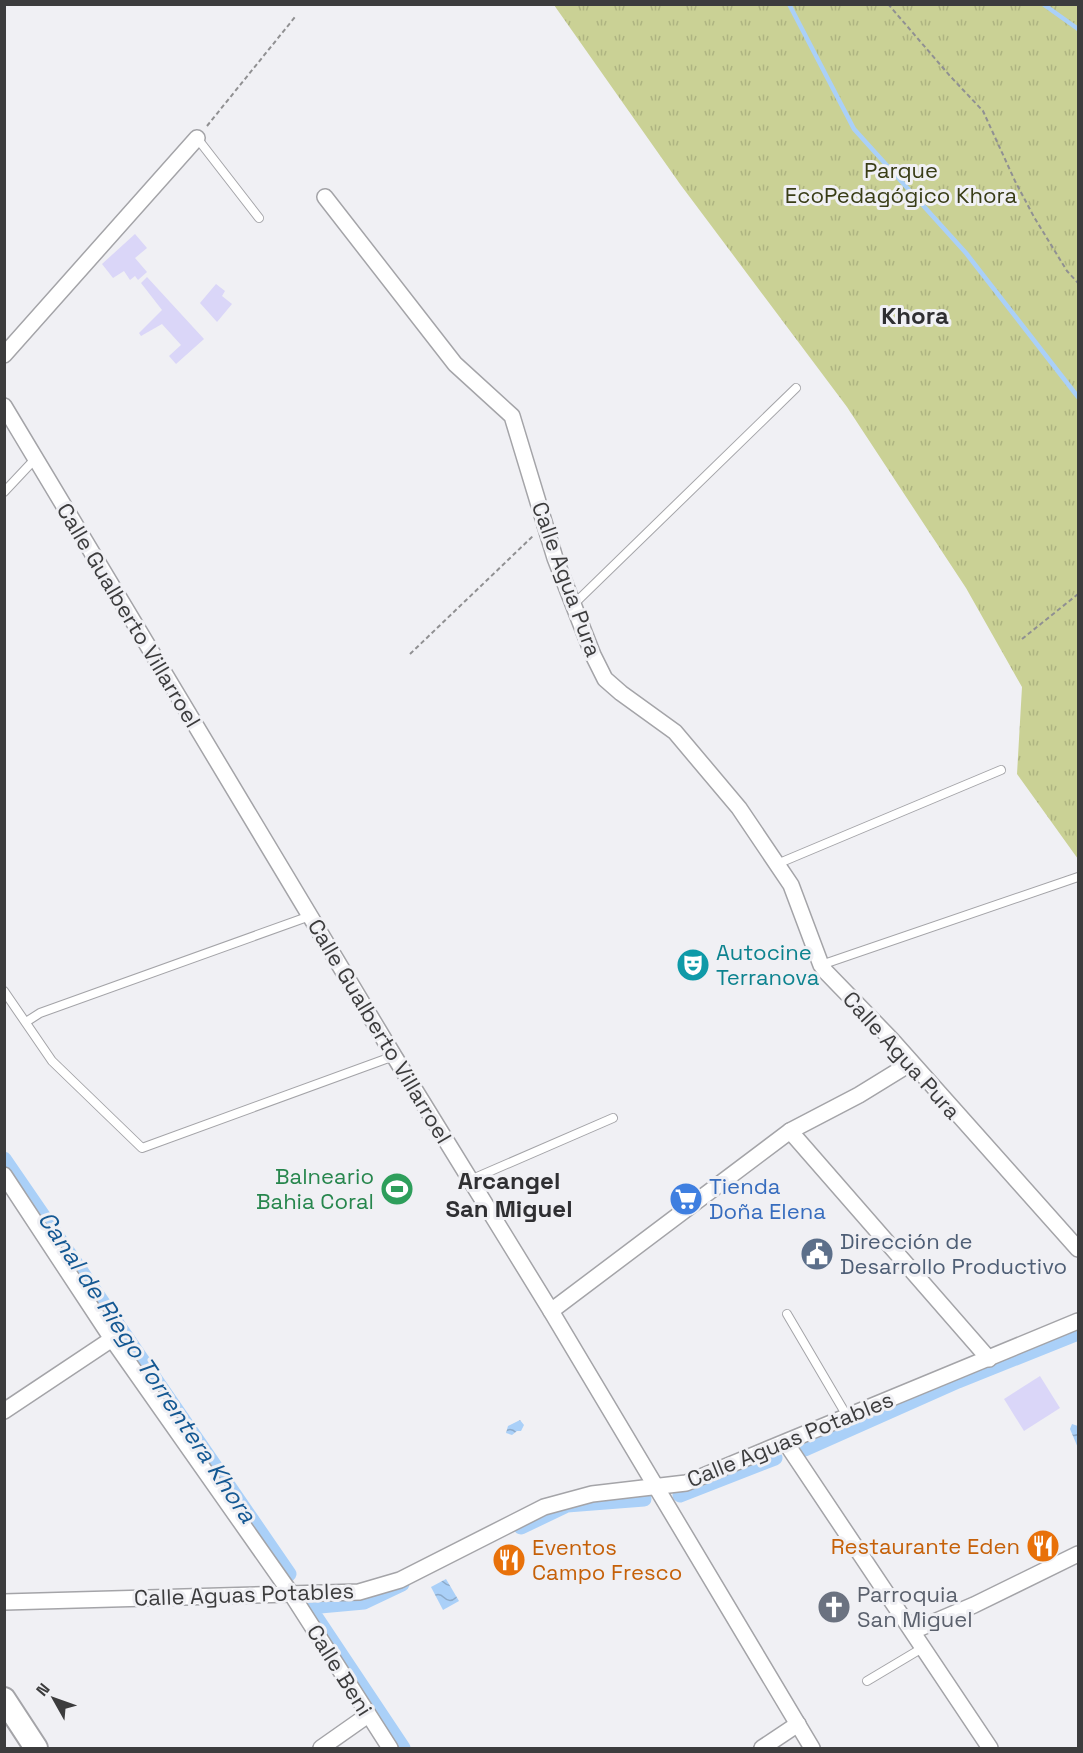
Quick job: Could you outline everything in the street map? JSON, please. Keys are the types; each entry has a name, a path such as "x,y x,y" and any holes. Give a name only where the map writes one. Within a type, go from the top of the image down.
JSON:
{"main road":[{"path":"4,1699 36,1749"}],"street":[{"path":"4,355 197,138"},
{"name":"Calle Agua Pura","path":"325,197 454,364 512,416 573,605 605,679 675,732 739,808 791,885 821,965 1078,1249"},
{"name":"Calle Gualberto Villarroel","path":"4,406 394,1056 551,1311 812,1749"},
{"path":"551,1311 790,1131 859,1095 911,1063"},
{"path":"790,1131 989,1359"},
{"name":"Calle Beni","path":"4,1175 112,1339 292,1595 390,1749"},
{"name":"Calle Aguas Potables","path":"4,1602 359,1592 400,1580 544,1507 592,1494 686,1483 1078,1321"},
{"path":"4,1411 112,1339"},
{"path":"786,1443 990,1749"},
{"path":"913,1631 974,1605 1078,1554"},
{"path":"321,1749 368,1715"},
{"path":"762,1749 798,1724"}],"lane":[{"path":"197,138 259,218"},
{"path":"573,605 796,388"},
{"path":"4,492 35,459"},
{"path":"777,864 1001,770"},
{"path":"821,965 1078,877"},
{"path":"26,1022 40,1013 310,916"},
{"path":"4,991 52,1061 142,1148 394,1056"},
{"path":"470,1180 613,1118"},
{"path":"787,1314 847,1416"},
{"path":"867,1681 924,1647"}],"path":[{"path":"888,4 983,111 1034,217 1067,271 1078,283"},
{"path":"197,138 295,17"},
{"path":"410,654 545,524"},
{"path":"1022,639 1078,594"}],"green space":[{"name":"Parque EcoPedagógico Khora","path":"554,5 1078,5 1078,859 1017,774 1022,687 966,588 847,407 680,184"}],"water":[{"path":"520,1420 524,1425 521,1431 512,1435 506,1433 508,1426"},
{"path":"1072,1424 1078,1426 1078,1448 1070,1429"},
{"path":"446,1579 459,1601 443,1610 431,1587"}],"building":[{"path":"135,234 147,248 135,258 147,272 138,280 135,276 130,280 124,271 113,278 102,264"},
{"path":"147,277 204,339 176,364 169,356 181,345 162,324 141,336 139,333 162,310 141,283"},
{"path":"216,284 225,291 222,296 232,304 217,322 200,303"},
{"path":"1040,1376 1060,1408 1024,1431 1004,1399"}],"waterway":[{"path":"789,4 854,129 966,253 1078,397"},
{"path":"1043,4 1078,29"},
{"name":"Canal de Riego Torrentera Khora","path":"4,1159 289,1574"},
{"name":"Canal de Riego Torrentera Khora","path":"805,1449 958,1381 1078,1333"},
{"name":"Canal de Riego Torrentera Khora","path":"680,1495 775,1458"},
{"name":"Canal de Riego Torrentera Khora","path":"521,1527 567,1505 644,1499"},
{"name":"Canal de Riego Torrentera Khora","path":"402,1584 364,1602 309,1607 403,1748"}],"place":[{"name":"Autocine Terranova","path":"693,965"},
{"name":"Balneario Bahia Coral","path":"397,1189"},
{"name":"Tienda Doña Elena","path":"686,1199"},
{"name":"Dirección de Desarrollo Productivo","path":"817,1254"},
{"name":"Restaurante Eden","path":"1043,1546"},
{"name":"Eventos Campo Fresco","path":"509,1560"},
{"name":"Parroquia San Miguel","path":"834,1607"}],"district":[{"name":"Khora","path":"915,316"},
{"name":"Arcangel San Miguel","path":"509,1195"}]}
